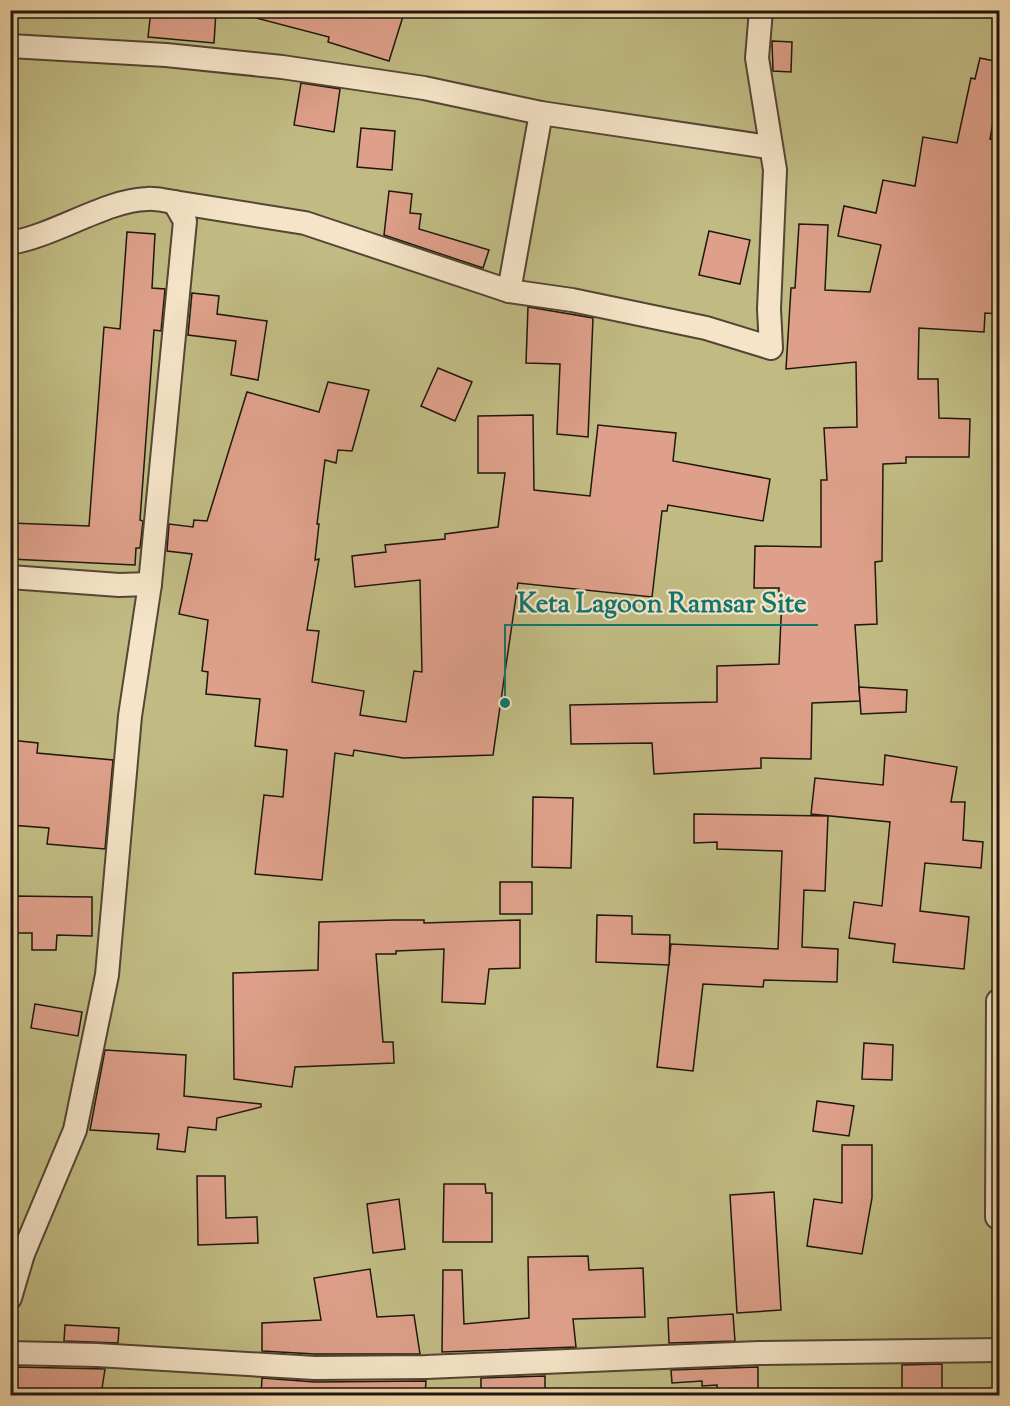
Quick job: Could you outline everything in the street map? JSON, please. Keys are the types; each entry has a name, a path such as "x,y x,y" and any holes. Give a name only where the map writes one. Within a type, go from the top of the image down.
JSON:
{"street":[{"path":"10,243 30,240 125,204 146,199 174,202 305,223 509,291 572,300 706,328 771,348 769,309 775,170 757,58 761,10"},
{"path":"10,46 166,55 282,67 424,88 541,113 770,147"},
{"path":"509,291 541,113"},
{"path":"10,1298 23,1254 75,1130 107,975 130,716 150,584 185,221 174,202"},
{"path":"10,577 119,585 150,584"},
{"path":"998,1001 997,1217 999,1217"},
{"path":"10,1353 97,1355 315,1368 426,1367 759,1353 999,1350"}],"shaded area":[{"path":"11,11 999,11 999,1395 11,1395"}],"building":[{"path":"151,10 216,10 214,43 148,37"},
{"path":"257,10 405,10 389,61 328,42 329,37 256,18"},
{"path":"772,41 792,42 791,72 773,71"},
{"path":"980,58 999,62 999,90 990,139 999,140 999,314 985,313 984,332 919,328 918,379 938,379 939,418 970,419 969,457 906,457 906,463 883,464 882,561 875,562 877,624 855,625 860,701 812,703 811,759 761,758 761,768 654,774 652,743 571,744 570,705 717,702 717,666 779,664 782,597 779,597 779,588 754,588 755,546 821,547 821,480 827,480 824,428 857,427 856,362 786,369 791,288 795,288 799,224 828,225 825,290 870,292 881,245 838,236 844,206 876,213 883,180 915,186 923,137 957,143 971,78 975,79"},
{"path":"301,83 340,89 334,132 294,125"},
{"path":"361,128 395,131 392,170 357,167"},
{"path":"389,191 412,194 410,213 421,214 419,229 489,250 483,268 384,235"},
{"path":"709,231 750,240 740,284 699,275"},
{"path":"127,232 155,234 152,288 165,289 161,331 154,330 140,520 143,521 140,548 136,548 135,565 10,559 10,523 89,526 104,327 120,329"},
{"path":"192,293 219,296 217,314 267,321 258,380 231,375 236,341 188,335"},
{"path":"528,307 593,318 588,437 557,434 560,364 526,363"},
{"path":"438,368 472,382 455,421 421,406"},
{"path":"328,382 369,390 352,451 338,450 336,463 325,460 315,560 319,559 307,630 319,631 312,682 364,691 360,715 406,722 414,671 422,672 420,580 355,587 352,556 386,552 385,545 445,539 445,534 498,527 505,473 478,473 478,416 533,415 534,490 590,496 598,425 676,433 673,461 770,479 763,521 668,505 667,511 662,511 652,597 518,583 493,755 403,758 354,750 353,756 335,753 322,880 255,874 264,795 283,797 287,750 255,746 260,699 206,694 208,672 202,671 208,620 179,614 192,554 167,551 169,524 193,527 194,520 207,521 247,392 319,412"},
{"path":"859,687 907,690 906,712 861,714"},
{"path":"10,740 38,743 37,753 113,760 105,849 47,844 49,828 10,825"},
{"path":"885,755 957,767 951,802 965,802 963,840 983,842 981,868 925,863 920,911 969,917 964,969 893,962 895,944 849,938 854,902 882,906 890,822 811,814 815,778 883,785"},
{"path":"533,797 573,798 571,868 532,867"},
{"path":"694,814 828,816 825,891 804,890 802,947 838,949 837,982 764,980 763,987 703,984 693,1071 657,1067 671,944 778,949 782,851 717,849 717,842 694,843"},
{"path":"500,882 532,882 532,914 500,914"},
{"path":"12,896 92,897 92,936 57,935 56,950 32,950 32,933 12,933"},
{"path":"597,915 632,916 632,934 670,935 669,965 596,962"},
{"path":"424,920 424,923 520,920 520,968 489,969 485,1004 442,1002 444,949 376,954 383,1042 393,1042 394,1063 295,1067 292,1087 234,1079 233,973 318,970 319,922"},
{"path":"35,1004 82,1012 78,1036 31,1028"},
{"path":"864,1043 893,1045 892,1080 862,1079"},
{"path":"105,1050 186,1055 184,1096 261,1104 261,1107 217,1118 216,1130 188,1127 185,1152 157,1149 159,1134 90,1130"},
{"path":"817,1101 854,1106 849,1136 813,1131"},
{"path":"842,1145 872,1145 872,1198 862,1254 807,1246 814,1199 842,1203"},
{"path":"197,1176 225,1176 226,1218 257,1217 258,1243 198,1245"},
{"path":"444,1184 485,1184 486,1193 492,1193 492,1242 443,1242"},
{"path":"774,1192 781,1310 737,1313 730,1195"},
{"path":"399,1199 405,1249 373,1253 367,1204"},
{"path":"588,1256 589,1270 643,1268 645,1317 573,1319 576,1347 442,1352 443,1270 462,1270 464,1324 529,1318 528,1257"},
{"path":"370,1269 377,1317 414,1315 420,1354 315,1354 262,1351 262,1323 321,1320 314,1278"},
{"path":"733,1314 735,1341 669,1343 668,1318"},
{"path":"65,1325 119,1328 118,1343 64,1341"},
{"path":"942,1364 942,1395 902,1395 902,1365"},
{"path":"14,1367 105,1369 101,1395 12,1392"},
{"path":"758,1367 758,1395 717,1395 717,1385 702,1386 702,1381 672,1383 671,1370"},
{"path":"545,1376 545,1395 481,1395 481,1378"},
{"path":"262,1378 315,1382 426,1381 425,1395 261,1395"}],"place":[{"name":"Keta Lagoon Ramsar Site","path":"505,703"}]}
